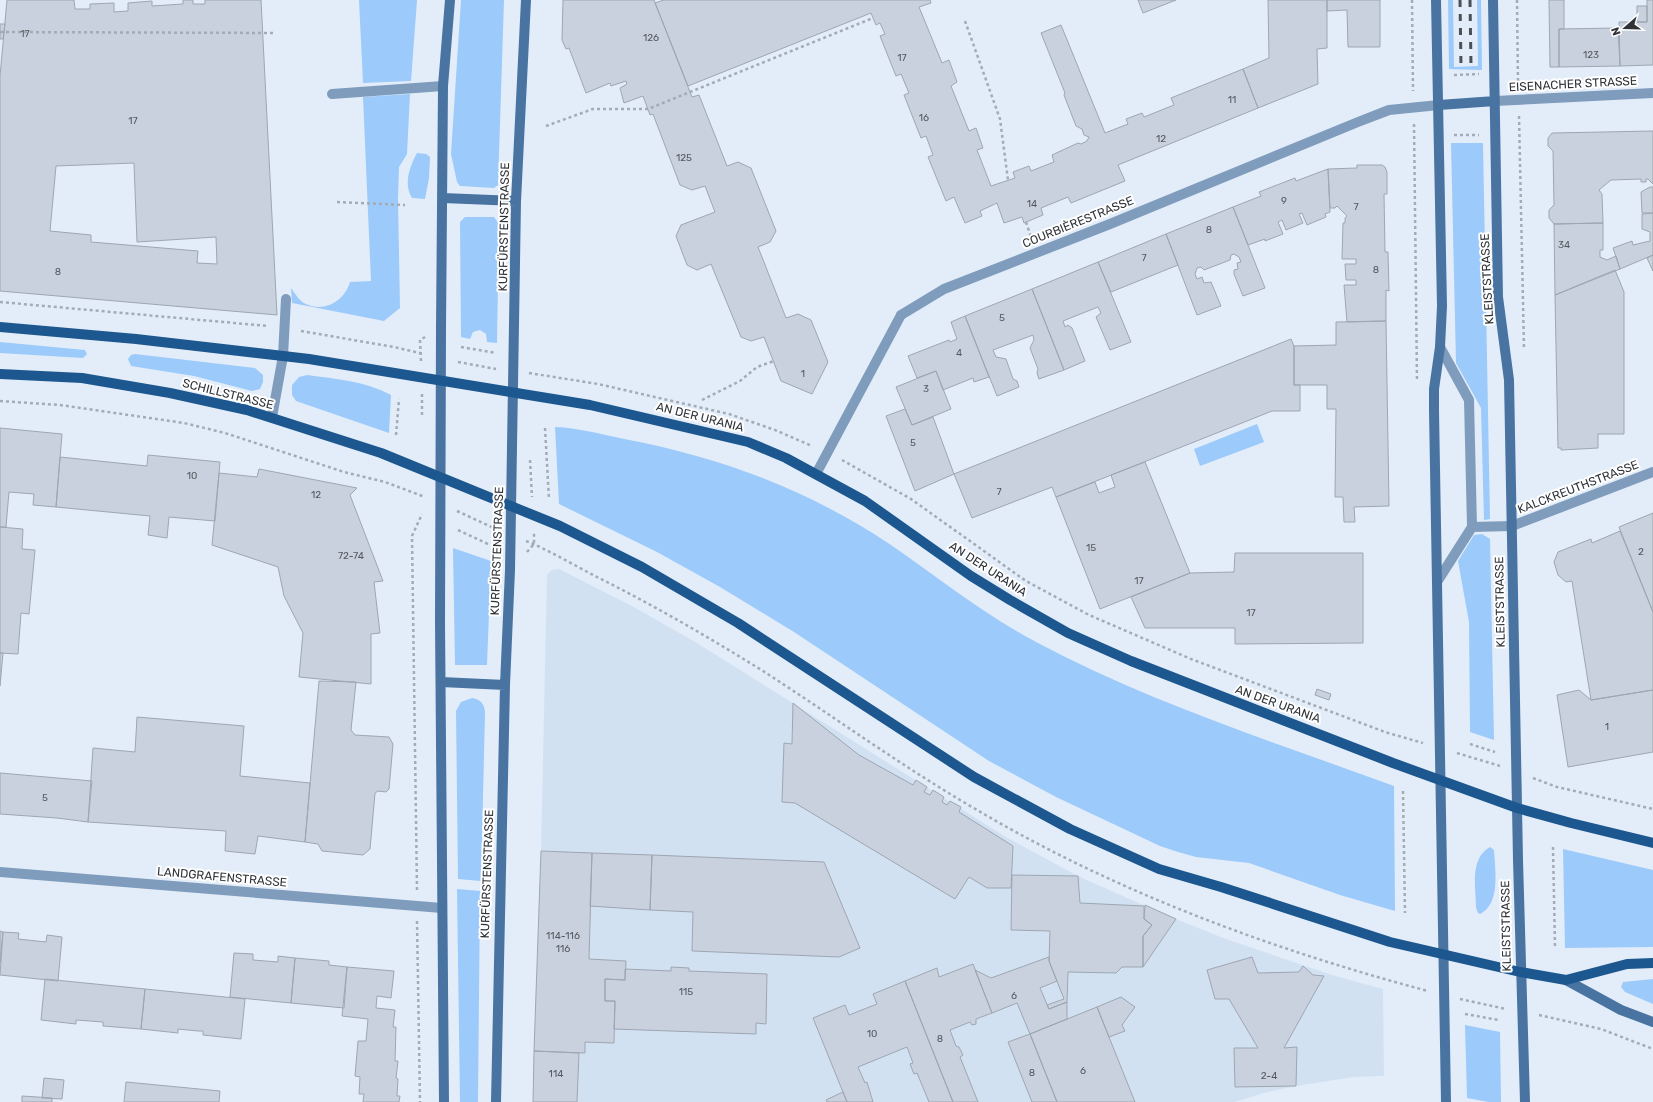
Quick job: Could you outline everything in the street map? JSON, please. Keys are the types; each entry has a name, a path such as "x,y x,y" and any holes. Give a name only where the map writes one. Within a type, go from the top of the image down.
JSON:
{"main road":[{"path":"444,1102 441,682 441,358 443,86 450,0"},
{"name":"KURFÜRSTENSTRASSE","path":"496,1102 505,685 512,506 516,201 526,0"},
{"path":"1436,0 1442,293 1440,347 1434,389 1442,955 1446,1102"},
{"name":"KLEISTSTRASSE","path":"1493,0 1498,297 1509,380 1520,972 1524,1102"},
{"path":"1438,105 1495,101"},
{"path":"443,198 516,201"},
{"path":"0,326 136,339 283,356 441,381"},
{"name":"SCHILLSTRASSE","path":"0,374 89,379 170,393 272,417 381,453 441,477"},
{"name":"AN DER URANIA","path":"441,381 598,406 748,442 816,474 865,501 977,580 1068,633 1131,661 1517,808 1653,843"},
{"path":"441,477 560,526 655,575 776,648 974,777 1070,829 1159,869 1221,887 1390,942 1520,972 1566,980 1621,1010 1653,1022"},
{"path":"441,682 505,685"},
{"path":"1566,980 1627,964 1653,963"}],"street":[{"path":"332,94 443,86"},
{"name":"EISENACHER STRASSE","path":"1495,101 1653,93"},
{"name":"COURBIÈRESTRASSE","path":"816,474 902,315 944,289 1110,224 1383,112 1394,109 1438,105"},
{"path":"272,417 283,356 286,299"},
{"path":"1437,582 1472,527 1469,400 1440,347"},
{"name":"KALCKREUTHSTRASSE","path":"1472,527 1512,526 1653,472"},
{"name":"LANDGRAFENSTRASSE","path":"0,872 442,908"}],"path":[{"path":"1412,0 1413,70"},
{"path":"1517,0 1518,74"},
{"path":"546,126 593,109 648,109 873,18"},
{"path":"965,21 1000,118 1008,180"},
{"path":"0,32 276,33"},
{"path":"1449,75 1483,74"},
{"path":"1519,134 1524,354"},
{"path":"1450,135 1484,135"},
{"path":"1414,136 1417,388"},
{"path":"337,202 405,205"},
{"path":"0,302 199,318 284,328 394,347 441,358 598,384 729,414 775,430 827,452 894,489 1026,581 1089,615 1190,660 1385,732"},
{"path":"461,347 497,353"},
{"path":"702,400 740,381 757,367 774,360"},
{"path":"396,435 398,399"},
{"path":"0,401 60,405 184,423 225,432 344,472 385,482 441,504 534,544 561,559"},
{"path":"545,428 549,499"},
{"path":"417,882 412,536 422,515"},
{"path":"453,529 490,545"},
{"path":"1470,744 1495,752"},
{"path":"1470,756 1495,764"},
{"path":"1569,790 1653,809"},
{"path":"1403,791 1405,913"},
{"path":"1553,847 1554,947"},
{"path":"418,938 420,1102"},
{"path":"1465,1000 1499,1008"},
{"path":"1465,1014 1499,1020"},
{"path":"1580,1023 1622,1036 1653,1049"}],"shaded area":[{"path":"359,0 417,0 411,81 363,83"},
{"path":"461,0 504,0 498,185 494,188 460,186 457,182 451,154"},
{"path":"1448,0 1453,0 1454,67 1478,66 1477,0 1481,0 1482,70 1449,69"},
{"path":"410,94 407,154 399,167 398,199 400,308 384,321 292,303 291,288 304,303 320,307 327,306 339,299 344,294 350,282 371,281 363,97"},
{"path":"1451,143 1483,143 1490,519 1484,520 1481,408 1456,363"},
{"path":"417,153 426,154 430,157 429,178 425,199 412,198 409,193 408,175"},
{"path":"465,217 494,217 499,224 497,343 487,342 486,334 480,330 473,332 470,339 461,337 460,222"},
{"path":"0,342 85,350 87,354 83,358 0,353"},
{"path":"135,354 255,368 263,375 263,382 260,389 252,391 194,376 131,366 128,359 131,355"},
{"path":"307,375 339,379 361,384 381,390 391,395 389,433 296,401 292,395 292,385 299,377"},
{"path":"1257,424 1264,442 1200,466 1194,449"},
{"path":"555,427 590,432 660,446 694,455 794,491 826,506 888,543 1018,632 1081,665 1169,703 1394,786 1395,911 1340,895 1249,863 1196,857 1160,846 1056,797 989,761 794,632 720,587 657,552 559,504"},
{"path":"1482,534 1490,539 1494,740 1470,732 1469,622 1458,561 1474,535"},
{"path":"453,548 491,561 487,665 455,665"},
{"path":"559,569 632,606 697,643 1006,837 1078,876 1161,913 1226,939 1332,975 1383,989 1384,1076 1354,1077 1296,1086 1267,1092 1235,1102 533,1102 541,851 547,575 552,570"},
{"path":"472,698 482,702 485,713 481,881 458,879 456,711 461,702"},
{"path":"1490,847 1494,850 1496,876 1494,894 1487,909 1480,914 1476,908 1476,866 1483,852"},
{"path":"1563,849 1653,870 1653,947 1565,948"},
{"path":"457,889 480,891 478,1102 460,1102"},
{"path":"1653,979 1653,1004 1625,992 1621,987 1623,982"},
{"path":"1465,1025 1500,1032 1501,1102 1488,1102 1467,1098"}],"building":[{"path":"7,0 74,0 75,9 90,9 90,4 114,3 114,12 128,11 128,3 152,1 152,6 183,4 183,0 193,0 193,4 205,4 205,0 261,0 277,315 0,291 0,76","holes":["134,163 137,242 216,237 217,264 197,263 198,251 91,242 91,235 50,231 56,166"]},
{"path":"563,0 654,0 692,97 699,95 727,166 738,162 751,168 776,231 770,242 758,247 786,318 798,314 811,320 828,362 812,394 781,381 764,337 751,341 741,337 711,264 697,270 687,265 676,236 681,225 715,212 705,186 692,190 680,185 653,114 650,115 643,96 624,103 620,88 627,84 626,81 611,86 610,83 586,93 569,48 566,49 562,40"},
{"path":"664,0 930,0 931,3 919,7 942,63 949,60 957,82 951,86 969,131 976,128 983,148 977,150 991,186 1015,178 1013,172 1029,166 1031,171 1054,162 1052,155 1078,143 1081,144 1087,141 1089,137 1084,135 1082,129 1076,126 1064,95 1065,93 1041,33 1061,25 1105,133 1128,124 1126,119 1142,113 1144,117 1174,105 1171,98 1243,69 1258,108 1118,165 1125,181 1071,203 1068,197 1041,208 1043,215 1024,223 1022,217 1004,223 997,203 980,211 982,216 965,223 954,197 946,201 928,157 933,155 926,136 921,138 904,95 909,93 901,74 896,76 880,36 885,34 880,23 876,25 871,13 688,86 655,3"},
{"path":"1138,0 1176,0 1143,13"},
{"path":"1268,0 1327,0 1327,48 1317,49 1318,84 1258,108 1243,69 1269,58"},
{"path":"1327,0 1380,0 1380,47 1348,47 1347,10 1327,11"},
{"path":"1549,0 1564,0 1564,29 1559,29 1559,67 1550,67"},
{"path":"1647,0 1653,0 1653,65 1620,66 1619,22 1647,22"},
{"path":"1637,6 1647,6 1647,22 1637,22"},
{"path":"0,24 5,24 3,39 0,39"},
{"path":"1618,28 1620,66 1559,67 1559,29"},
{"path":"1653,131 1653,184 1648,179 1646,179 1646,182 1641,182 1641,179 1611,180 1599,190 1602,194 1603,223 1554,224 1549,218 1549,210 1554,205 1553,151 1548,146 1548,138 1552,133"},
{"path":"1357,165 1382,165 1385,167 1387,172 1387,194 1384,194 1385,252 1388,252 1389,291 1386,290 1386,321 1347,322 1344,285 1356,285 1356,280 1346,280 1345,264 1356,264 1356,259 1342,259 1343,223 1345,223 1345,218 1347,216 1337,206 1335,208 1330,208 1328,169 1357,168"},
{"path":"1328,169 1330,212 1325,214 1326,217 1307,225 1302,213 1299,214 1303,223 1286,230 1282,220 1278,222 1283,234 1265,241 1265,239 1248,245 1233,207 1261,196 1259,192 1295,178 1296,181"},
{"path":"1653,187 1653,213 1642,213 1641,192"},
{"path":"1233,207 1265,288 1243,296 1234,274 1234,270 1238,269 1237,263 1241,262 1239,257 1234,254 1231,255 1230,260 1204,270 1201,267 1197,268 1195,274 1197,279 1202,277 1204,283 1211,282 1221,306 1197,315 1166,234"},
{"path":"1653,213 1653,255 1620,269 1613,248 1632,241 1633,245 1650,241 1650,232 1642,229 1642,214"},
{"path":"1603,223 1603,250 1600,250 1600,257 1607,260 1616,256 1620,269 1555,295 1554,224"},
{"path":"1166,234 1178,265 1111,292 1098,262"},
{"path":"1653,255 1653,271 1647,258"},
{"path":"1098,262 1131,342 1110,350 1096,317 1101,313 1098,307 1063,321 1065,327 1068,325 1072,328 1085,361 1064,370 1032,289"},
{"path":"1615,270 1624,292 1624,434 1598,434 1598,448 1561,450 1561,448 1558,448 1555,295"},
{"path":"1032,289 1064,370 1039,379 1037,373 1038,369 1030,348 1034,340 1033,335 993,350 996,357 1006,359 1013,379 1017,381 1019,387 997,396 965,316"},
{"path":"965,316 989,377 974,382 973,378 943,390 936,371 917,378 908,356 949,340 950,342 957,339 951,322"},
{"path":"1386,321 1389,506 1354,507 1355,522 1344,522 1343,497 1335,497 1336,409 1327,409 1327,385 1294,385 1294,346 1336,345 1336,322"},
{"path":"1291,339 1294,346 1294,385 1300,385 1300,411 1272,411 1056,497 1052,487 972,518 954,474"},
{"path":"936,371 951,409 912,425 896,387"},
{"path":"905,409 912,425 933,417 954,474 915,491 886,416"},
{"path":"0,428 62,434 56,507 33,505 34,494 9,492 6,527 0,527"},
{"path":"148,455 220,462 215,521 169,517 167,538 148,535 150,516 56,507 60,457 147,466"},
{"path":"1145,462 1190,573 1100,609 1056,497 1095,482 1099,493 1115,487 1111,475"},
{"path":"259,469 357,488 350,495 383,581 374,582 380,633 371,634 371,684 299,677 303,633 284,596 278,567 212,545 219,473 257,477"},
{"path":"1653,513 1653,612 1619,527"},
{"path":"0,527 23,529 22,549 35,550 29,614 21,613 18,654 0,653"},
{"path":"1620,531 1653,612 1653,690 1591,700 1572,581 1566,582 1558,575 1554,562 1558,552 1591,539 1592,543"},
{"path":"1235,553 1363,553 1363,643 1235,644 1235,628 1145,628 1131,597 1190,573 1234,572"},
{"path":"0,653 3,653 0,686"},
{"path":"319,681 356,682 351,730 355,735 389,737 393,744 389,789 386,792 378,791 375,793 370,849 363,855 322,851 318,844 305,842"},
{"path":"1317,689 1331,694 1329,700 1315,695"},
{"path":"1579,690 1591,700 1653,690 1653,752 1568,767 1557,695"},
{"path":"793,703 859,755 913,785 916,780 927,787 924,792 930,795 933,790 944,797 942,802 947,805 950,801 961,807 959,812 1013,846 1011,888 987,888 969,877 955,899 795,803 782,802 784,743 792,744"},
{"path":"137,717 244,726 240,776 310,783 305,842 258,836 255,854 225,851 226,831 88,822 93,748 135,752"},
{"path":"0,773 92,781 88,822 0,814"},
{"path":"541,851 592,853 589,959 626,961 625,980 605,979 605,1001 615,1001 614,1043 585,1042 585,1053 534,1051"},
{"path":"592,853 652,855 650,910 590,906"},
{"path":"652,855 824,862 860,948 839,957 692,951 693,912 650,910"},
{"path":"1012,875 1078,876 1080,903 1144,906 1144,919 1152,925 1143,936 1143,967 1122,967 1116,973 1068,972 1067,1002 1049,1009 1047,1005 1064,999 1049,961 1050,931 1011,930"},
{"path":"1145,905 1176,919 1143,967 1143,936 1152,925 1144,919"},
{"path":"0,931 3,932 0,963"},
{"path":"3,932 19,933 18,939 46,942 47,935 62,937 58,981 0,975"},
{"path":"234,953 253,954 253,960 278,962 278,956 295,958 291,1003 230,997"},
{"path":"1049,957 1049,961 1057,981 1040,988 1049,1009 1067,1002 1067,1019 1030,1034 1017,1003 992,1013 975,970 991,978"},
{"path":"1252,957 1258,973 1299,972 1303,966 1313,975 1324,976 1284,1048 1297,1047 1296,1086 1235,1087 1234,1048 1258,1048 1229,999 1215,999 1207,970"},
{"path":"295,958 329,961 329,965 347,967 344,1008 291,1003"},
{"path":"973,964 992,1013 976,1019 976,1024 972,1025 970,1022 950,1030 956,1046 959,1047 963,1055 960,1057 978,1102 953,1102 905,981 937,968 939,977"},
{"path":"347,967 394,971 391,998 377,996 376,1008 395,1010 393,1027 396,1027 395,1061 398,1061 396,1078 398,1079 397,1096 400,1096 399,1102 363,1102 364,1094 359,1094 360,1077 355,1076 358,1041 366,1041 368,1019 342,1016"},
{"path":"671,967 689,968 689,971 767,974 766,1024 756,1023 756,1034 614,1029 615,1001 605,1001 605,979 625,980 625,969 671,971"},
{"path":"45,979 145,989 141,1029 103,1026 103,1022 76,1020 76,1024 41,1020"},
{"path":"905,981 953,1102 929,1102 917,1073 914,1074 910,1064 913,1063 907,1047 858,1067 865,1083 867,1082 873,1102 847,1102 813,1018 845,1005 849,1015 877,1004 873,994"},
{"path":"145,989 245,999 241,1039 203,1035 203,1031 178,1029 178,1033 141,1029"},
{"path":"1121,997 1135,1007 1122,1025 1125,1031 1109,1037 1097,1007"},
{"path":"1097,1007 1135,1102 1057,1102 1030,1034"},
{"path":"1030,1034 1057,1102 1032,1102 1008,1042"},
{"path":"534,1051 579,1053 577,1102 533,1102"},
{"path":"44,1078 64,1080 62,1099 42,1098"},
{"path":"126,1082 220,1091 219,1102 124,1102"},
{"path":"843,1092 847,1102 827,1102 826,1100"},
{"path":"22,1096 52,1098 52,1102 22,1102"}],"railway":[{"path":"1460,0 1461,66"},
{"path":"1470,0 1471,66"}]}
